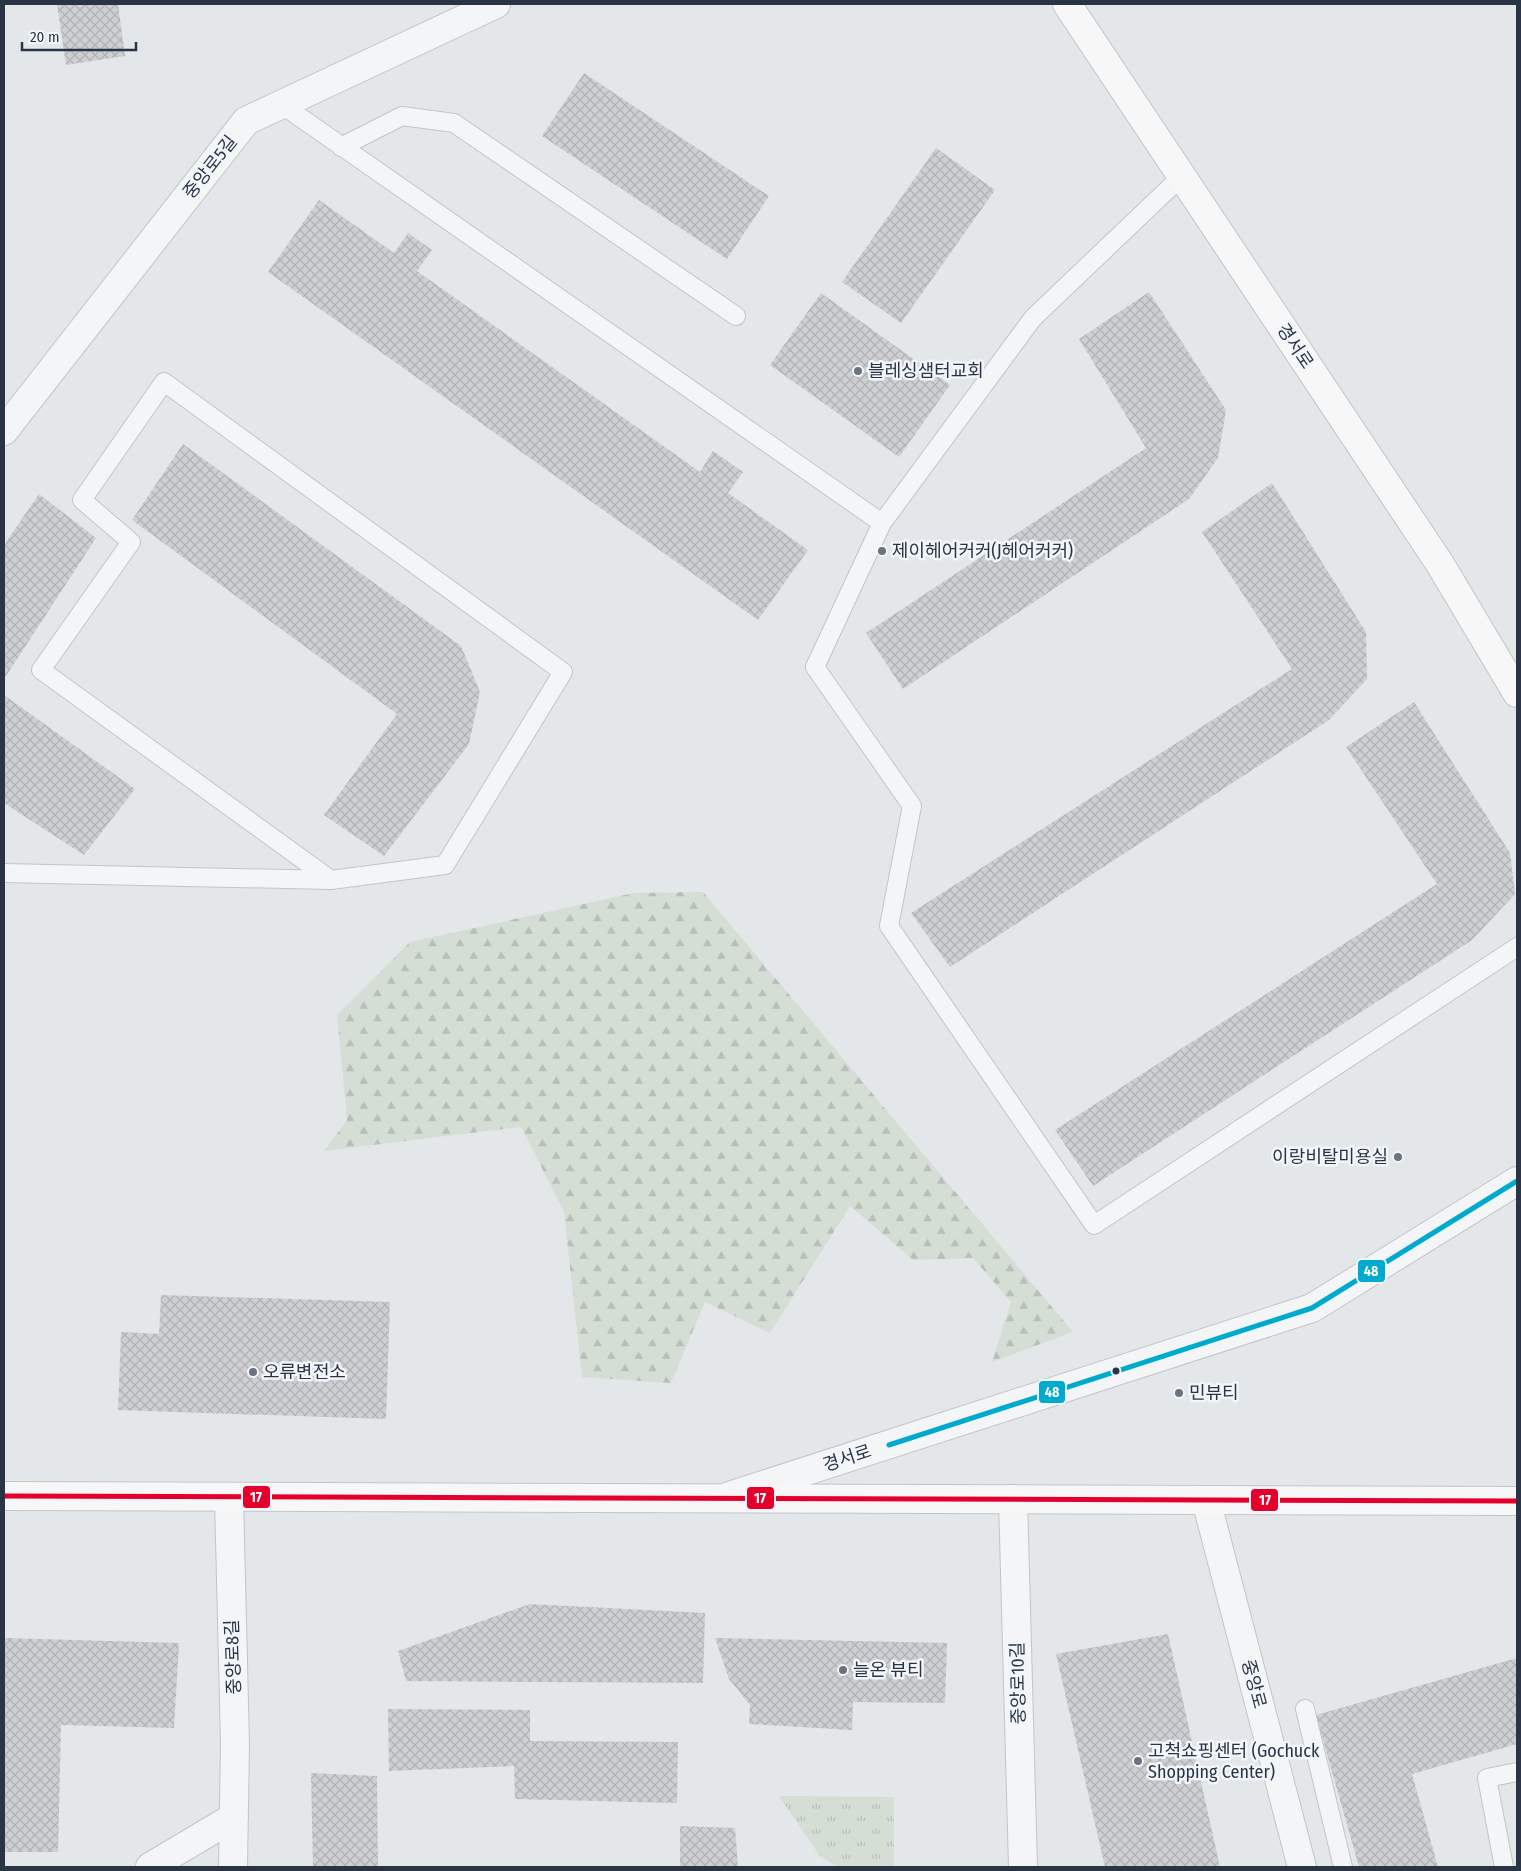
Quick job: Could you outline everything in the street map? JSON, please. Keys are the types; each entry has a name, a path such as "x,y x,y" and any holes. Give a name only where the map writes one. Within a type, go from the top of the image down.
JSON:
{"main road":[{"name":"경서로","path":"1067,4 1440,564 1517,693"},
{"path":"4,1496 1517,1501"}],"street":[{"name":"중앙로5길","path":"4,430 246,121 496,4"},
{"name":"경서로","path":"723,1498 1312,1308 1517,1181"},
{"name":"중앙로8길","path":"229,1497 235,1744 233,1867"},
{"name":"중앙로10길","path":"1013,1499 1023,1867"},
{"name":"중앙로","path":"1206,1500 1302,1867"},
{"path":"150,1867 234,1817"}],"lane":[{"path":"282,104 882,523"},
{"path":"341,147 402,116 454,123 736,316"},
{"path":"1182,176 1033,318 882,523 815,667 912,806 889,926 1094,1225 1517,947"},
{"path":"4,873 331,880 445,865 563,672 164,382 82,500 131,542 41,670 331,880"},
{"path":"1305,1709 1343,1867"},
{"path":"1504,1867 1487,1778 1517,1772"}],"green space":[{"path":"703,892 1073,1332 992,1362 1011,1302 973,1258 913,1260 850,1206 770,1333 705,1302 671,1383 582,1377 564,1212 521,1127 324,1151 347,1120 337,1015 410,942 634,893"},
{"path":"779,1796 894,1797 894,1867 838,1867 819,1855"}],"building":[{"path":"57,4 118,4 125,56 66,65"},
{"path":"584,73 769,196 727,259 542,136"},
{"path":"936,148 995,190 901,323 842,282"},
{"path":"319,200 394,253 408,233 432,250 417,271 700,472 713,451 743,472 728,493 808,550 758,620 268,272"},
{"path":"1149,292 1226,410 1218,458 1189,499 903,689 866,633 1146,448 1079,339"},
{"path":"821,293 950,385 899,457 770,365"},
{"path":"183,444 461,646 480,692 469,744 384,856 324,815 397,714 132,520"},
{"path":"1272,483 1366,632 1367,679 1329,720 950,967 911,913 1292,669 1202,532"},
{"path":"39,494 96,538 4,679 4,545"},
{"path":"4,695 135,789 84,855 4,803"},
{"path":"1414,702 1510,853 1515,894 1472,940 1093,1186 1055,1130 1437,884 1346,747"},
{"name":"오류변전소","path":"161,1295 390,1302 386,1419 118,1410 121,1332 159,1334"},
{"path":"530,1604 705,1613 703,1683 406,1681 398,1651"},
{"name":"고척쇼핑센터 (Gochuck Shopping Center)","path":"1168,1634 1220,1867 1105,1867 1056,1654"},
{"path":"4,1638 179,1643 174,1728 61,1725 58,1852 4,1852"},
{"path":"715,1638 947,1643 945,1703 853,1702 852,1730 749,1724 750,1705 729,1679"},
{"path":"1517,1658 1517,1744 1412,1774 1438,1867 1359,1867 1316,1715"},
{"path":"388,1709 530,1710 530,1741 678,1742 677,1803 515,1799 514,1766 389,1771"},
{"path":"311,1773 377,1776 378,1867 313,1867"},
{"path":"680,1826 735,1828 738,1867 680,1867"}],"transit line":[{"name":"48","path":"889,1445 1312,1308 1517,1181"},
{"name":"17","path":"4,1496 1517,1501"}],"place":[{"name":"블레싱샘터교회","path":"858,371"},
{"name":"제이헤어커커(J헤어커커)","path":"882,551"},
{"name":"이랑비탈미용실","path":"1398,1157"},
{"name":"오류변전소","path":"253,1372"},
{"name":"민뷰티","path":"1179,1393"},
{"name":"늘온 뷰티","path":"843,1670"},
{"name":"고척쇼핑센터 (Gochuck Shopping Center)","path":"1138,1761"}]}
